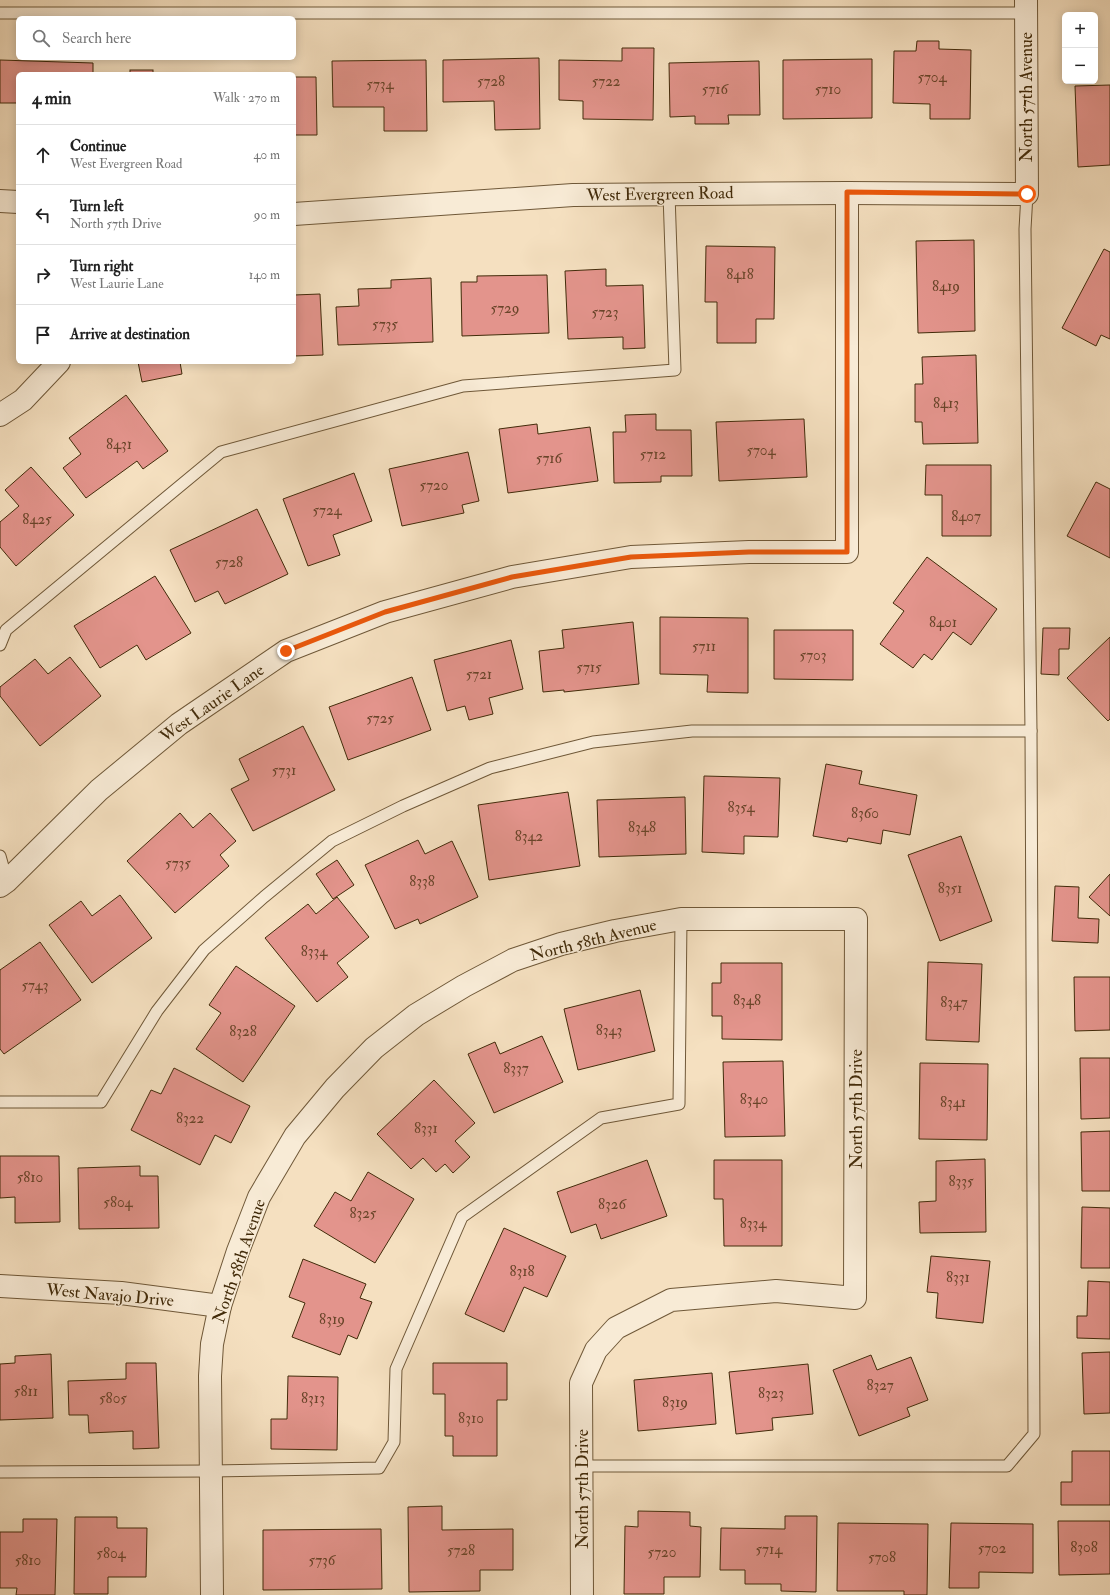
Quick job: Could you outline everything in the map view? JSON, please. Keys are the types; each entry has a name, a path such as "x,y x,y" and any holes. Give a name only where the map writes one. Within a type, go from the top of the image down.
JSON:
{"street":[{"name":"North 57th Avenue","path":"1026,6 1027,194"},
{"name":"West Evergreen Road","path":"296,214 573,195 847,192 1027,194"},
{"name":"West Laurie Lane","path":"4,883 99,790 179,724 286,651 300,645 385,612 520,576 631,557 749,552 847,552 847,192"},
{"path":"0,200 16,202"},
{"path":"0,415 23,400 56,364"},
{"name":"North 58th Avenue","path":"212,1595 210,1376 212,1344 220,1306 238,1251 259,1197 295,1136 335,1088 374,1048 416,1015 464,986 513,960 561,944 615,931 681,919 856,919"},
{"name":"North 57th Drive","path":"582,1595 582,1383 596,1350 616,1328 671,1300 776,1291 855,1298 856,919"},
{"name":"West Navajo Drive","path":"0,1286 121,1293 220,1306"}],"lane":[{"path":"0,13 1026,6"},
{"path":"0,645 6,630 221,452 463,386 675,370 668,194"},
{"path":"583,1466 1008,1466 1034,1434 1031,732 1025,229 1027,194"},
{"path":"0,1102 101,1102 157,1011 204,950 264,896 332,841 403,806 490,768 593,742 692,732 1031,732"},
{"path":"0,856 4,883"},
{"path":"0,1472 211,1472 379,1468 394,1442 396,1369 462,1217 601,1118 679,1104 681,919"}],"building":[{"path":"917,41 939,41 939,49 971,50 970,119 930,119 930,104 893,103 894,51 916,51"},
{"path":"622,48 654,48 653,120 583,119 583,101 559,100 559,60 622,61"},
{"path":"539,58 540,129 495,130 494,101 443,102 443,60"},
{"path":"872,59 872,118 783,119 783,60"},
{"path":"0,60 93,63 93,72 16,72 16,103 0,103"},
{"path":"426,60 427,131 384,131 384,107 333,107 332,61"},
{"path":"759,61 760,115 728,115 729,124 695,124 695,116 670,117 669,63"},
{"path":"130,70 153,70 153,72 130,72"},
{"path":"296,77 316,77 317,135 296,135"},
{"path":"1110,85 1110,165 1078,167 1075,86"},
{"path":"974,240 975,331 918,333 916,241"},
{"path":"706,246 775,247 774,319 756,319 756,343 717,343 717,302 705,302"},
{"path":"1104,249 1110,252 1110,339 1101,335 1096,346 1062,328"},
{"path":"606,269 606,286 643,285 645,348 623,349 623,337 568,339 565,271"},
{"path":"547,275 549,333 462,336 461,282 477,282 477,276"},
{"path":"431,278 433,342 338,345 336,307 359,306 358,289 391,288 391,280"},
{"path":"320,294 323,355 296,356 296,295"},
{"path":"976,355 978,443 923,444 922,422 915,422 915,384 923,384 922,357"},
{"path":"138,364 180,364 182,374 142,382"},
{"path":"126,395 168,451 143,469 137,461 86,498 63,468 81,454 69,438"},
{"path":"656,414 656,430 691,430 692,476 661,476 661,482 614,483 613,432 626,432 625,415"},
{"path":"804,419 807,477 719,481 716,422"},
{"path":"537,424 538,434 590,427 598,481 508,493 499,429"},
{"path":"468,452 479,501 462,505 464,513 402,526 389,469"},
{"path":"926,465 991,465 991,536 942,536 942,495 925,495"},
{"path":"31,467 74,515 16,566 0,547 0,522 19,506 5,490"},
{"path":"354,473 372,521 333,535 340,555 308,566 283,499"},
{"path":"1096,482 1110,489 1110,558 1067,536"},
{"path":"257,509 288,574 225,604 218,591 195,602 170,550"},
{"path":"927,557 997,609 971,645 953,632 932,660 924,654 913,668 880,644 904,611 893,603"},
{"path":"155,576 191,633 146,660 137,645 100,668 74,626"},
{"path":"660,617 748,618 748,693 707,692 708,675 660,674"},
{"path":"633,622 639,684 564,692 564,690 543,692 539,651 564,648 562,630"},
{"path":"1043,628 1070,628 1069,649 1059,649 1059,675 1041,674"},
{"path":"774,630 853,630 853,680 774,679"},
{"path":"1110,637 1110,719 1108,721 1067,678"},
{"path":"511,640 523,689 489,698 493,714 469,720 465,706 447,711 434,660"},
{"path":"70,657 101,696 40,746 0,696 0,687 35,659 48,674"},
{"path":"412,677 431,730 348,760 329,707"},
{"path":"303,726 335,790 253,831 231,789 249,780 239,759"},
{"path":"826,764 862,771 859,784 917,795 910,835 883,830 881,844 848,838 847,842 813,836"},
{"path":"704,776 780,778 778,837 744,836 744,854 702,852"},
{"path":"568,792 580,866 489,880 478,805"},
{"path":"685,797 686,854 599,857 597,800"},
{"path":"180,813 193,828 210,813 236,841 220,855 229,866 175,913 127,861"},
{"path":"961,836 992,921 940,941 908,855"},
{"path":"418,840 425,854 452,841 478,897 420,924 418,919 395,929 365,865"},
{"path":"337,860 354,885 333,899 316,874"},
{"path":"1110,874 1110,916 1089,897"},
{"path":"1055,886 1079,887 1078,918 1099,919 1098,943 1052,941"},
{"path":"120,895 152,938 92,983 49,925 81,901 92,916"},
{"path":"337,897 369,937 337,963 348,977 317,1002 265,938 308,904 316,914"},
{"path":"40,942 81,1000 4,1054 0,1049 0,970"},
{"path":"928,962 982,964 979,1042 926,1040"},
{"path":"721,963 782,963 782,1040 722,1039 722,1016 712,1016 712,983 721,983"},
{"path":"236,966 295,1006 243,1082 196,1049 221,1013 209,1005"},
{"path":"1074,977 1110,977 1110,1030 1075,1031"},
{"path":"640,990 655,1051 578,1070 564,1009"},
{"path":"542,1036 563,1082 494,1113 468,1054 495,1042 500,1054"},
{"path":"1080,1058 1110,1058 1110,1118 1081,1119"},
{"path":"783,1061 785,1136 725,1137 723,1062"},
{"path":"920,1063 988,1064 987,1140 919,1139"},
{"path":"174,1068 250,1106 231,1143 215,1135 200,1165 131,1130 151,1090 161,1094"},
{"path":"434,1080 475,1123 455,1141 470,1157 453,1173 445,1164 436,1172 423,1158 411,1169 377,1134"},
{"path":"1110,1131 1110,1191 1082,1191 1081,1132"},
{"path":"0,1156 59,1156 60,1222 15,1223 15,1197 0,1198"},
{"path":"985,1159 986,1232 920,1233 919,1202 936,1201 936,1161"},
{"path":"647,1160 667,1216 601,1239 596,1224 571,1233 557,1192"},
{"path":"714,1160 782,1160 782,1246 724,1246 723,1199 714,1199"},
{"path":"140,1166 140,1176 158,1176 159,1228 79,1229 78,1168"},
{"path":"368,1172 414,1199 375,1263 314,1226 335,1192 351,1201"},
{"path":"1082,1207 1110,1208 1110,1268 1081,1268"},
{"path":"504,1228 566,1256 547,1297 524,1287 504,1332 465,1314"},
{"path":"931,1256 990,1261 983,1323 936,1318 938,1293 927,1292"},
{"path":"303,1259 366,1284 360,1298 372,1302 357,1339 348,1335 340,1355 292,1337 305,1303 289,1297"},
{"path":"1088,1281 1110,1282 1110,1339 1077,1338 1077,1316 1087,1316"},
{"path":"1110,1352 1110,1413 1084,1414 1082,1353"},
{"path":"51,1354 53,1418 0,1420 0,1364 15,1363 15,1356"},
{"path":"871,1355 877,1370 911,1357 928,1400 907,1408 910,1416 859,1436 833,1370"},
{"path":"126,1363 156,1363 159,1448 133,1449 133,1431 89,1433 88,1415 69,1415 68,1381 126,1379"},
{"path":"433,1363 507,1363 507,1400 497,1400 497,1456 453,1456 453,1436 445,1436 445,1394 433,1394"},
{"path":"808,1364 813,1414 772,1418 773,1430 736,1434 729,1372"},
{"path":"712,1373 716,1424 638,1431 634,1380"},
{"path":"288,1376 338,1377 337,1450 271,1449 271,1419 287,1419"},
{"path":"1072,1451 1110,1451 1110,1505 1061,1505 1061,1482 1072,1482"},
{"path":"442,1506 442,1530 513,1529 513,1570 480,1570 480,1591 409,1592 408,1507"},
{"path":"638,1511 690,1512 690,1526 701,1527 700,1577 664,1577 664,1594 624,1594 625,1526 638,1527"},
{"path":"785,1516 817,1516 816,1592 781,1591 781,1584 745,1584 745,1570 720,1570 721,1528 785,1529"},
{"path":"75,1517 117,1517 117,1528 147,1528 146,1577 108,1577 108,1594 74,1594"},
{"path":"23,1519 57,1519 55,1595 16,1595 17,1588 0,1588 0,1532 23,1532"},
{"path":"1058,1521 1110,1521 1110,1574 1059,1575"},
{"path":"838,1523 928,1524 927,1595 904,1595 904,1591 837,1591"},
{"path":"951,1523 1033,1524 1033,1573 979,1572 979,1588 949,1588"},
{"path":"381,1529 382,1589 263,1590 263,1530"}],"route":[{"path":"286,651 385,612 512,577 631,557 749,552 847,552 847,192 1027,194"}]}
